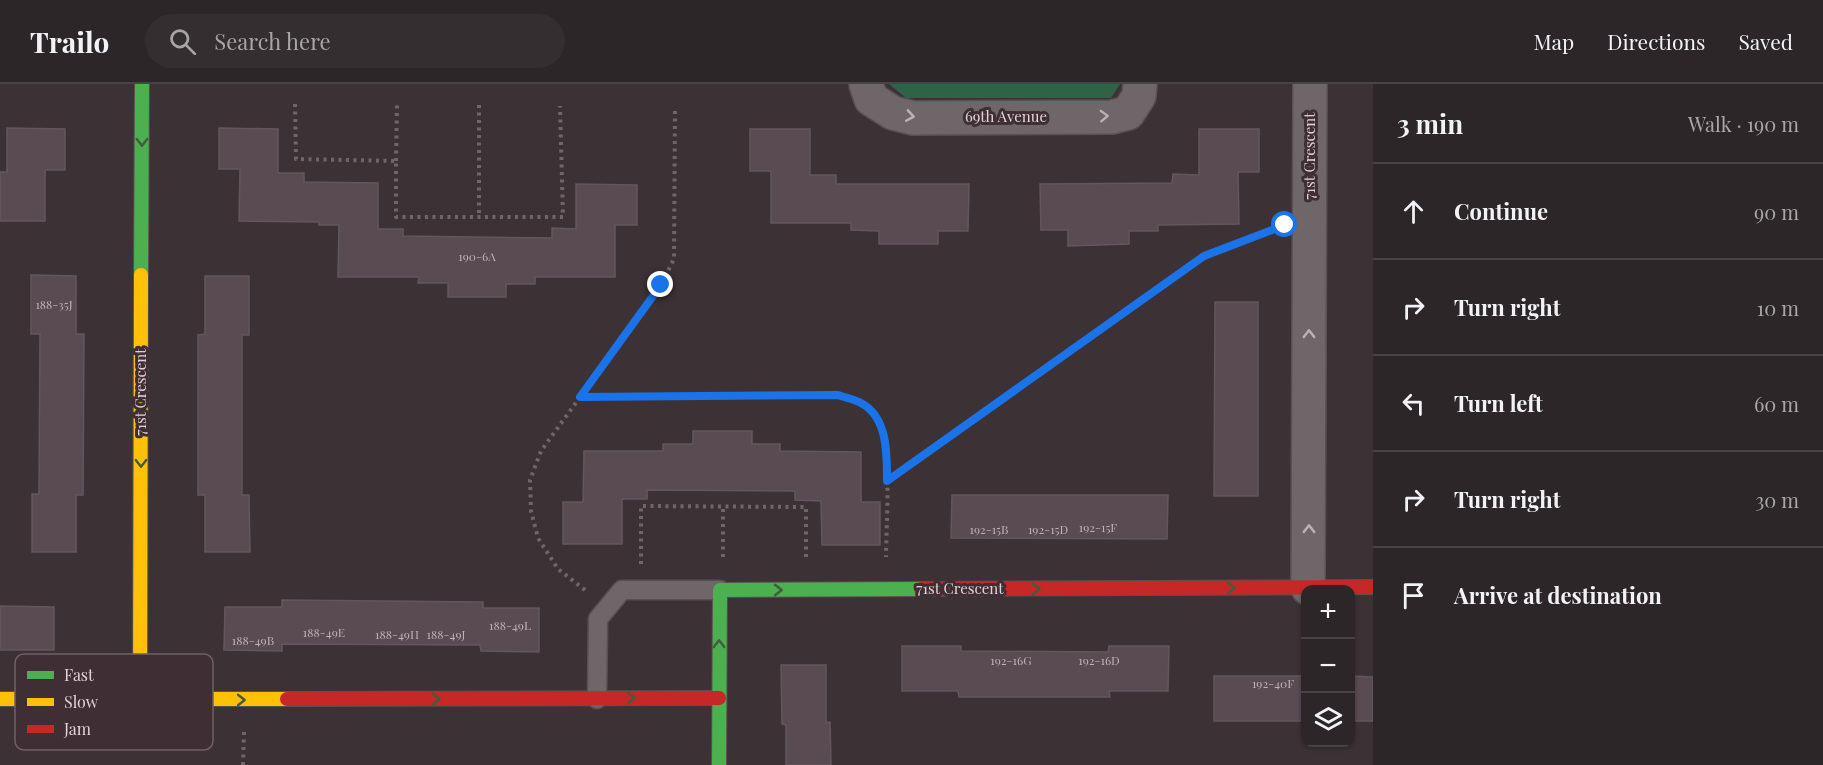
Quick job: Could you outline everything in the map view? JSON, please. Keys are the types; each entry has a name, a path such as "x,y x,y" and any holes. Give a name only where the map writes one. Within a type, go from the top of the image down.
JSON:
{"street":[{"name":"71st Crescent","path":"140,654 142,84"},
{"name":"69th Avenue","path":"866,84 871,99 893,113 913,118 1112,117 1128,113 1139,96 1140,84"},
{"name":"71st Crescent","path":"1308,585 1310,84"},
{"name":"71st Crescent","path":"1355,587 1373,587"},
{"name":"71st Crescent","path":"720,590 1301,588"},
{"path":"719,765 720,590"},
{"path":"213,700 719,698"},
{"path":"0,699 15,699"}],"lane":[{"path":"597,699 597,619 622,590 720,590"}],"path":[{"path":"295,104 296,159 396,161"},
{"path":"397,105 396,217 563,217 560,106"},
{"path":"479,105 479,217"},
{"path":"585,590 558,569 538,538 531,511 530,480 542,451 661,285 674,258 675,107"},
{"path":"887,481 1204,256 1285,225"},
{"path":"580,397 838,395 863,404 879,420 887,451 886,564"},
{"path":"641,565 641,506 806,507 806,564"},
{"path":"723,506 723,564"},
{"path":"243,765 244,725"}],"green space":[{"path":"889,84 1120,84 1111,98 906,98"}],"building":[{"path":"7,128 65,129 65,170 45,170 45,221 0,221 0,172 7,172"},
{"path":"219,128 278,129 278,173 304,173 304,182 378,183 378,229 403,229 403,236 552,238 552,228 576,229 576,184 637,185 637,225 615,225 615,277 535,277 535,284 506,284 506,297 448,297 448,283 418,283 419,277 338,277 339,225 319,225 319,222 239,221 240,169 219,169"},
{"path":"750,129 810,129 810,175 836,175 836,184 969,184 968,231 938,231 938,244 879,244 879,231 851,230 851,223 771,223 771,171 750,171"},
{"path":"1199,129 1259,129 1259,172 1238,172 1239,224 1158,225 1158,231 1129,231 1129,244 1068,246 1068,230 1041,230 1040,184 1172,183 1173,174 1199,175"},
{"path":"31,275 76,276 76,334 84,334 83,495 76,495 76,552 32,552 32,494 39,494 40,334 31,334"},
{"path":"205,276 249,276 249,335 242,335 242,495 249,495 250,552 205,552 205,495 198,495 198,335 205,334"},
{"path":"1215,302 1258,302 1258,496 1214,496"},
{"path":"693,431 752,431 752,444 780,444 780,451 861,452 861,502 880,502 880,545 822,545 821,501 795,500 795,491 647,490 647,499 622,499 622,544 563,544 563,502 583,502 584,451 663,451 663,444 693,444"},
{"path":"952,495 1168,495 1167,539 951,538"},
{"path":"282,600 483,602 483,608 539,608 539,652 481,651 480,645 282,644 282,651 224,650 225,607 282,607"},
{"path":"0,606 54,607 54,650 0,650"},
{"path":"902,646 961,646 961,651 1108,652 1109,646 1169,646 1168,691 1109,691 1110,697 959,697 958,691 902,691"},
{"path":"781,665 826,665 826,723 830,722 831,765 786,765 786,725 782,724"},
{"path":"1214,676 1301,676 1301,721 1214,721"},
{"path":"1355,676 1373,677 1373,721 1355,721"}],"traffic: fast":[{"path":"141,275 142,84"},
{"path":"719,765 720,590 921,589"}],"traffic: slow":[{"path":"140,654 141,275"},
{"path":"0,699 15,699"},
{"path":"213,699 287,699"}],"traffic: jam":[{"path":"921,589 1373,587"},
{"path":"287,699 719,698"}],"route":[{"path":"661,285 580,397 838,395 863,404 879,420 887,451 887,481 1204,256 1285,225"}]}
